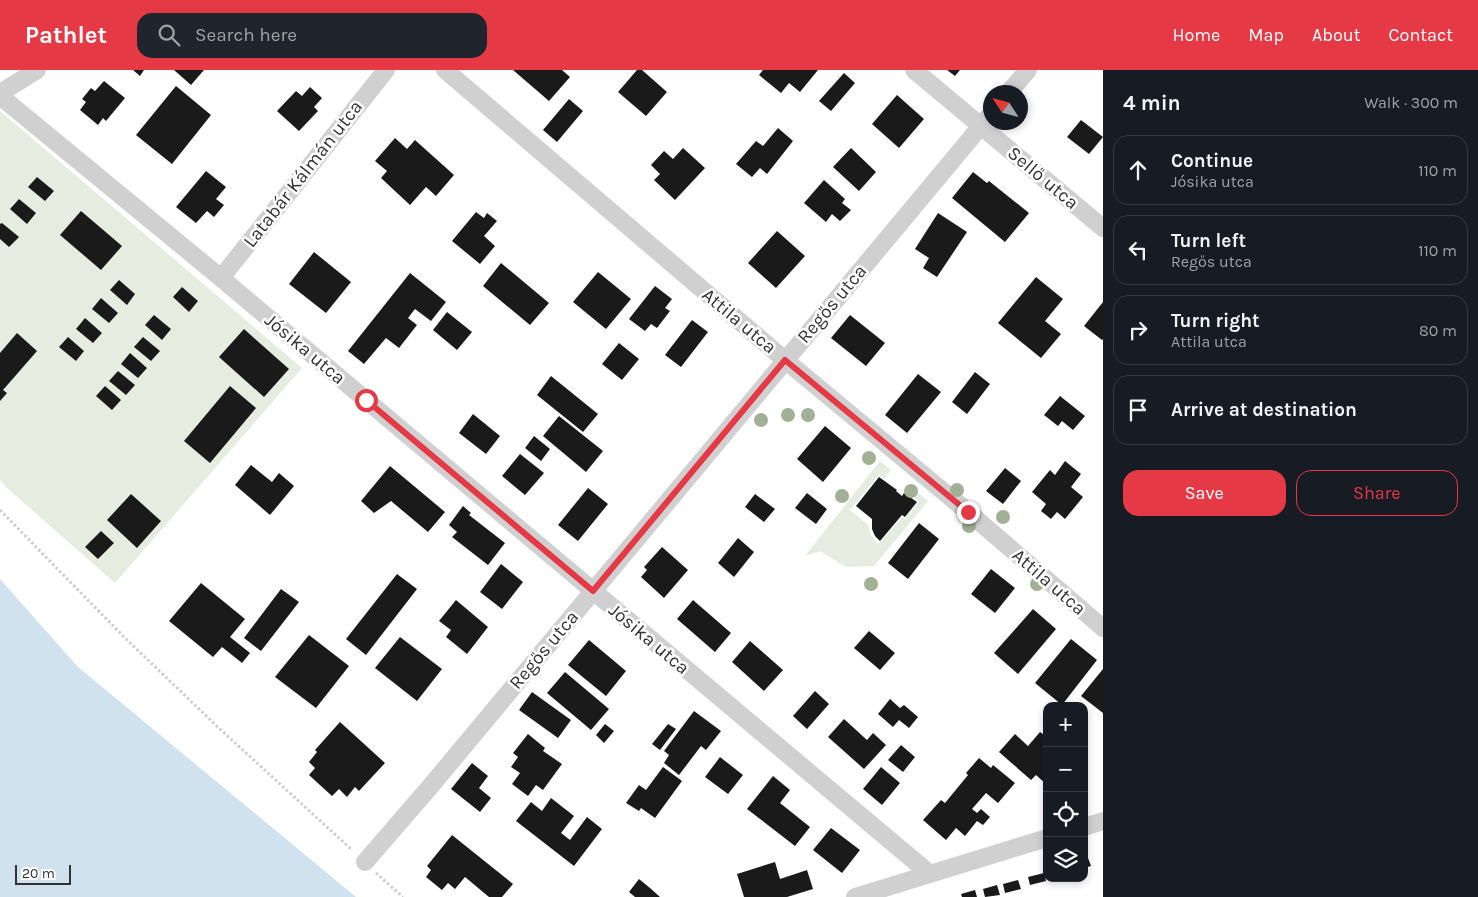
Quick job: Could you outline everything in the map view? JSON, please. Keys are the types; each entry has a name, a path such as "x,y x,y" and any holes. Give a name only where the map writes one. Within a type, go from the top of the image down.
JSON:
{"street":[{"path":"0,94 37,70"},
{"name":"Latabár Kálmán utca","path":"221,278 386,70"},
{"name":"Attila utca","path":"445,70 1103,628"},
{"name":"Sellő utca","path":"914,70 983,118"},
{"path":"1015,85 1028,70"},
{"name":"Jósika utca","path":"0,94 930,874"},
{"name":"Regős utca","path":"365,862 429,788 983,124"},
{"name":"Sellő utca","path":"997,130 1103,228"},
{"path":"1088,826 1103,821"},
{"path":"855,897 1043,839"}],"path":[{"path":"0,510 132,644 221,730 404,897"}],"shaded area":[{"path":"0,111 302,368 115,583 0,480"},
{"path":"880,461 891,470 884,479 879,475 850,510 868,525 871,535 878,544 902,517 905,519 919,502 906,491 910,486 928,501 874,566 846,567 820,551 805,556"}],"water":[{"path":"0,579 78,667 356,897 0,897"}],"building":[{"path":"133,70 144,70 140,76"},
{"path":"174,70 204,70 191,85"},
{"path":"513,70 562,70 570,77 549,101"},
{"path":"637,70 642,70 667,92 646,116 618,92"},
{"path":"763,70 818,70 800,92 789,83 781,93 759,75"},
{"path":"947,70 960,70 955,76"},
{"path":"844,73 855,83 831,111 819,101"},
{"path":"104,81 125,98 106,121 103,118 98,125 80,110 86,102 82,99 91,88 95,91"},
{"path":"176,86 211,115 172,164 136,135"},
{"path":"310,87 322,98 314,107 318,111 299,131 277,111 296,91 302,96"},
{"path":"897,95 924,119 899,148 872,124"},
{"path":"569,99 583,111 557,142 543,130"},
{"path":"1081,120 1103,137 1089,154 1067,137"},
{"path":"778,128 793,141 767,174 760,168 752,177 736,164 756,141 763,146"},
{"path":"395,138 407,149 415,140 454,175 436,196 426,187 410,205 381,178 387,171 375,161"},
{"path":"683,148 705,168 675,200 654,180 660,174 651,165 664,151 673,159"},
{"path":"851,148 876,172 859,191 833,167"},
{"path":"206,171 226,187 216,199 224,205 214,217 207,211 196,223 176,207"},
{"path":"973,172 987,183 989,181 1029,213 1005,242 952,198"},
{"path":"37,177 54,191 45,201 28,187"},
{"path":"824,180 845,199 842,203 851,210 840,221 832,214 826,222 804,203"},
{"path":"19,199 36,213 27,224 10,209"},
{"path":"81,211 122,246 101,270 60,235"},
{"path":"476,212 484,218 487,213 497,221 484,236 495,246 480,264 452,241"},
{"path":"938,213 967,232 937,277 923,268 929,258 915,249"},
{"path":"2,223 19,237 9,247 0,239 0,224"},
{"path":"777,231 805,256 776,288 748,263"},
{"path":"314,252 351,282 326,313 289,284"},
{"path":"501,263 549,303 530,325 483,286"},
{"path":"598,272 631,299 606,329 573,302"},
{"path":"410,273 446,302 431,321 415,309 408,318 417,325 399,348 386,338 364,364 348,351"},
{"path":"1036,277 1063,299 1045,321 1061,334 1041,358 998,323"},
{"path":"119,280 135,294 127,305 110,290"},
{"path":"655,286 672,299 665,308 670,311 657,328 651,324 645,331 629,319"},
{"path":"182,287 198,301 189,312 173,297"},
{"path":"101,298 118,313 109,323 92,309"},
{"path":"1103,302 1103,339 1102,340 1084,326"},
{"path":"447,312 472,332 457,350 433,330"},
{"path":"154,315 171,329 162,340 145,325"},
{"path":"850,315 885,343 866,366 831,338"},
{"path":"85,318 102,333 93,343 76,329"},
{"path":"692,320 708,332 681,367 665,355"},
{"path":"244,329 289,369 264,397 219,357"},
{"path":"17,333 37,351 3,390 7,393 0,401 0,353"},
{"path":"68,337 84,351 76,361 59,347"},
{"path":"143,337 160,351 151,361 134,347"},
{"path":"619,343 639,359 622,380 602,364"},
{"path":"130,353 147,368 138,378 121,364"},
{"path":"118,371 135,385 126,395 109,381"},
{"path":"975,372 990,384 967,414 952,402"},
{"path":"918,374 941,392 907,433 885,415"},
{"path":"551,376 598,414 583,432 537,395"},
{"path":"105,386 121,400 112,410 96,396"},
{"path":"230,386 256,408 210,463 184,441"},
{"path":"1060,396 1085,416 1073,430 1062,421 1058,426 1044,415"},
{"path":"473,414 500,436 486,454 459,433"},
{"path":"559,416 603,451 586,472 543,436"},
{"path":"825,426 851,448 823,482 797,459"},
{"path":"534,436 550,449 541,461 525,448"},
{"path":"520,454 544,473 525,495 502,476"},
{"path":"1065,461 1081,474 1071,487 1083,497 1065,519 1057,512 1051,519 1041,511 1046,504 1032,492 1050,470 1055,475"},
{"path":"251,465 272,482 279,473 294,486 270,515 235,485"},
{"path":"390,466 445,512 428,532 391,501 374,513 361,501"},
{"path":"1005,468 1021,481 1003,504 986,491"},
{"path":"879,477 902,496 904,493 917,502 905,517 902,515 880,541 872,529 872,519 856,506"},
{"path":"588,488 608,504 578,541 558,525"},
{"path":"807,493 827,509 816,524 795,508"},
{"path":"131,494 161,521 137,548 107,520"},
{"path":"755,494 775,509 764,522 745,507"},
{"path":"463,506 471,513 469,515 505,543 488,565 452,537 457,532 449,525"},
{"path":"919,523 939,539 908,579 888,563"},
{"path":"101,531 114,543 98,559 85,547"},
{"path":"738,538 754,552 734,577 718,563"},
{"path":"662,547 688,570 664,598 641,577 647,570 644,567"},
{"path":"501,564 523,582 502,609 480,592"},
{"path":"991,569 1015,588 995,613 971,594"},
{"path":"397,574 417,589 366,655 346,639"},
{"path":"201,583 245,619 230,637 250,653 242,663 222,647 213,657 169,621"},
{"path":"281,589 299,602 261,651 244,638"},
{"path":"456,600 488,627 467,654 446,637 451,630 439,621"},
{"path":"693,600 731,633 715,652 677,619"},
{"path":"1033,609 1056,629 1018,674 994,653"},
{"path":"869,631 895,653 880,670 854,648"},
{"path":"309,635 349,666 316,708 275,677"},
{"path":"400,637 442,669 417,701 375,668"},
{"path":"1071,639 1097,660 1064,702 1058,702 1035,683"},
{"path":"589,640 626,671 606,696 568,665"},
{"path":"750,641 783,670 764,691 732,662"},
{"path":"1103,669 1103,713 1081,696"},
{"path":"565,672 609,709 591,730 547,693"},
{"path":"815,691 829,704 807,729 793,716"},
{"path":"532,692 571,720 558,738 519,710"},
{"path":"890,699 900,708 904,705 918,717 909,728 899,720 893,727 878,714"},
{"path":"694,711 721,731 706,750 701,746 679,775 664,763 669,755 664,751"},
{"path":"844,719 867,740 873,733 886,745 864,769 828,737"},
{"path":"340,722 385,763 359,791 355,787 347,797 339,789 332,796 309,775 315,768 309,762 317,752 315,750"},
{"path":"605,724 614,731 604,743 596,735"},
{"path":"668,724 676,729 660,750 652,744"},
{"path":"1040,732 1043,734 1043,781 1036,775 1031,780 999,752 1015,734 1028,746"},
{"path":"528,734 545,748 543,751 562,764 543,790 536,785 528,796 512,784 520,773 511,767 518,757 513,753"},
{"path":"901,745 915,757 903,772 888,760"},
{"path":"720,757 743,775 728,794 705,777"},
{"path":"979,758 991,768 993,765 1015,783 998,803 986,793 972,809 977,813 981,809 990,817 983,825 977,821 965,836 956,828 946,840 923,820 941,800 945,803"},
{"path":"472,763 488,776 479,788 491,798 480,812 451,789"},
{"path":"663,767 682,781 655,818 641,808 639,811 626,803 639,785 646,790"},
{"path":"881,767 900,783 882,805 863,789"},
{"path":"773,776 790,790 780,803 810,827 795,846 747,809"},
{"path":"551,798 574,816 561,833 570,840 587,817 602,829 574,866 516,821 531,802 542,811"},
{"path":"831,828 860,850 842,873 813,850"},
{"path":"452,835 513,884 502,897 489,897 465,877 455,889 448,883 442,890 426,877 431,870 427,866"},
{"path":"775,862 780,879 807,870 813,889 787,897 744,897 737,874"},
{"path":"1043,873 1043,882 1030,885 1028,877"},
{"path":"639,879 660,897 635,897 629,892"},
{"path":"1018,880 1021,889 1005,893 1003,884"},
{"path":"997,885 1000,895 985,897 983,889"},
{"path":"975,890 977,897 962,897 961,894"}],"route":[{"path":"366,400 593,591 785,360 968,512"}]}
